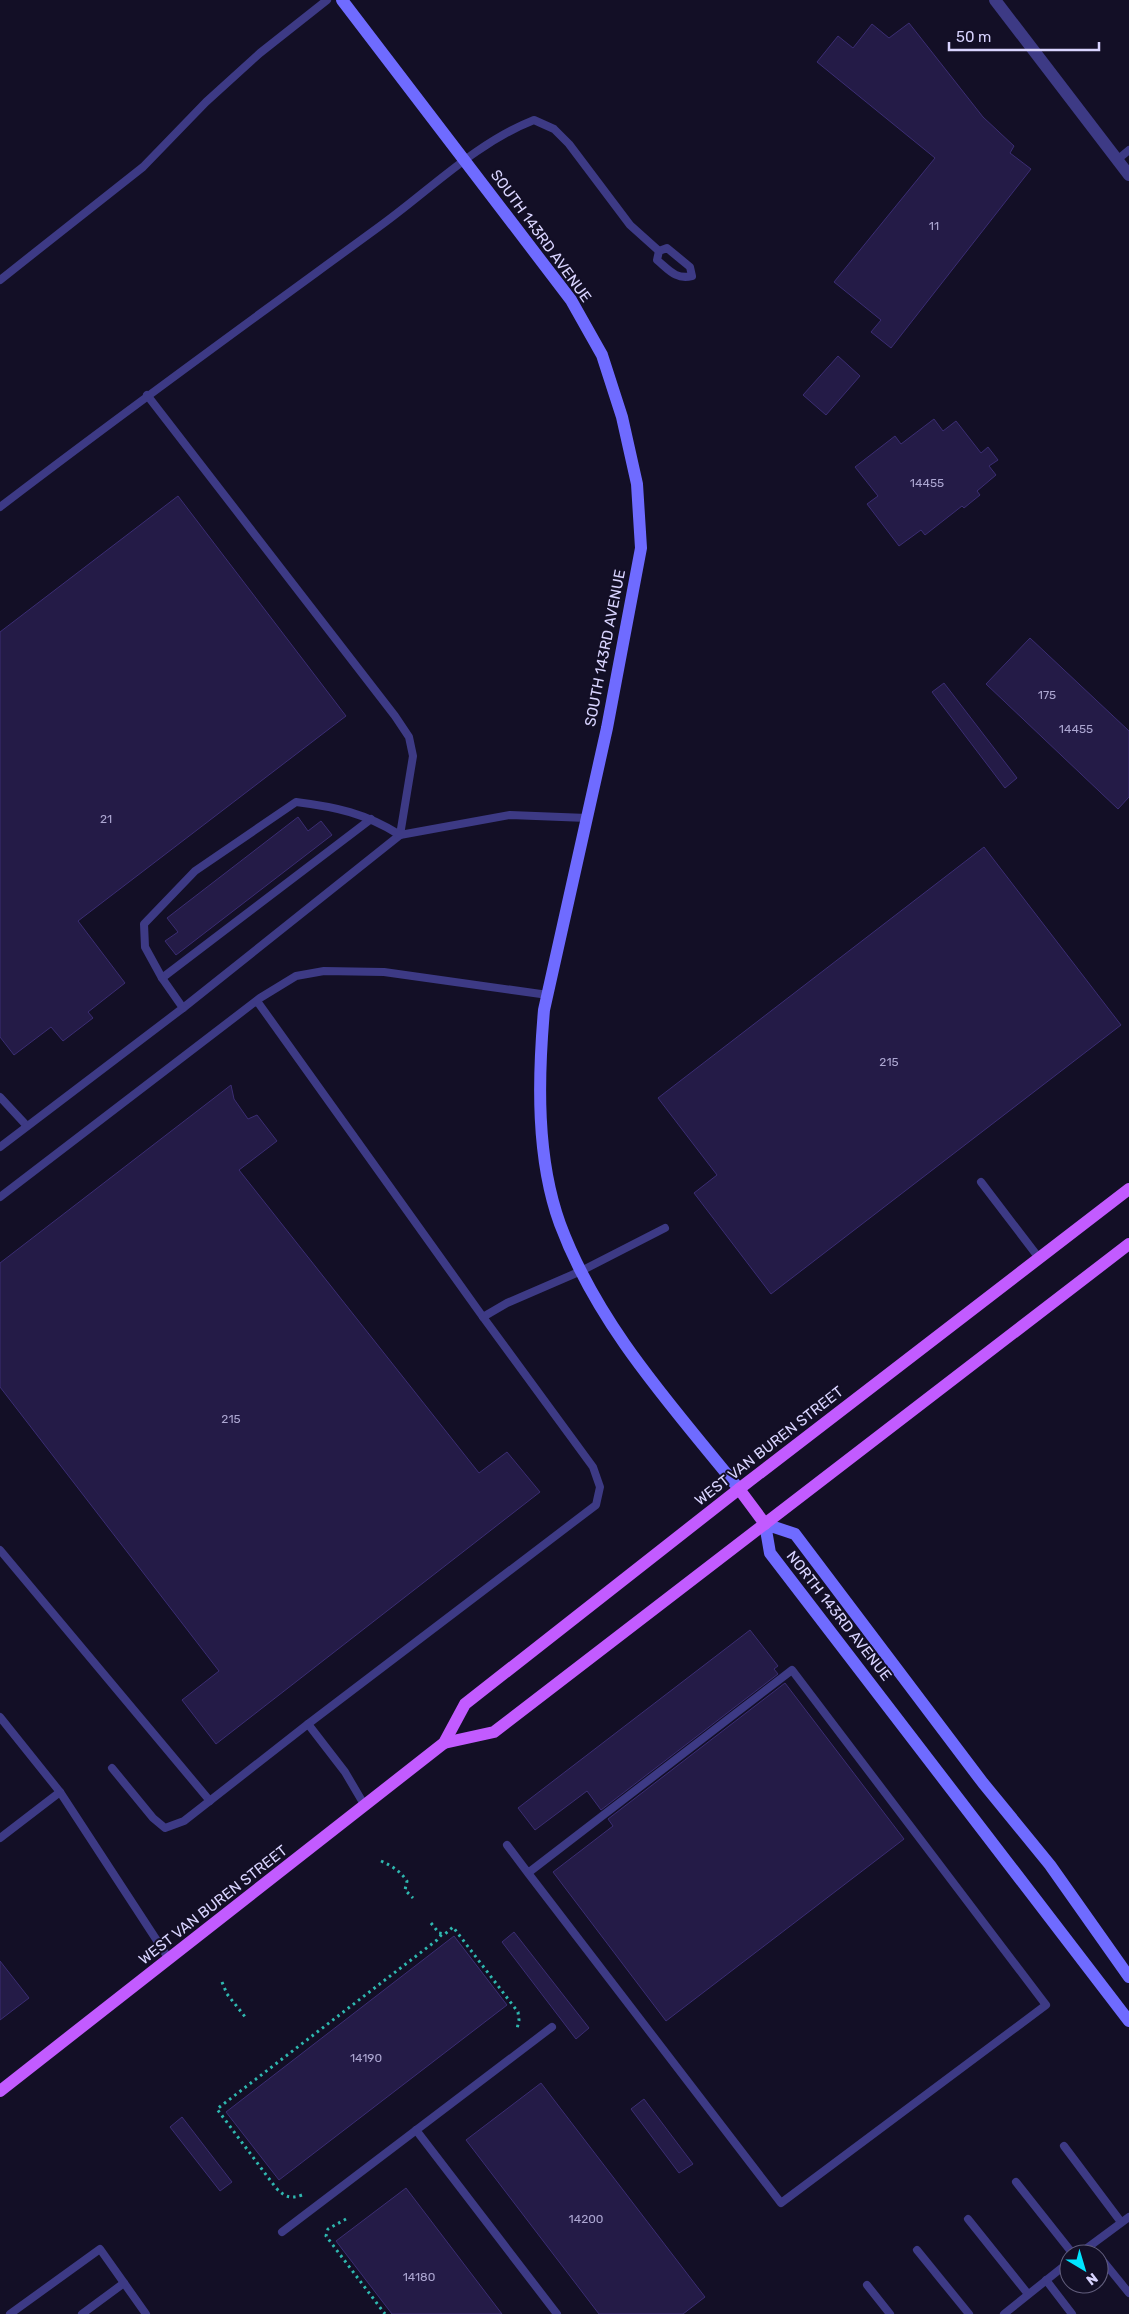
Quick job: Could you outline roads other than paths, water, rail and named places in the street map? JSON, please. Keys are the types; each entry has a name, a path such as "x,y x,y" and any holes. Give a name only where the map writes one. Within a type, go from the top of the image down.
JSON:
{"main road":[{"name":"WEST VAN BUREN STREET","path":"0,2091 444,1743 465,1704 739,1489 1129,1189"},
{"name":"WEST VAN BUREN STREET","path":"444,1743 494,1732 1129,1244"},
{"path":"739,1489 765,1524"}],"street":[{"name":"SOUTH 143RD AVENUE","path":"342,0 572,300 602,355 622,417 637,484 641,548 607,728 548,995 541,1050 541,1127 550,1182 560,1223 581,1271 617,1334 638,1364 739,1489"},
{"path":"995,0 1129,175"},
{"name":"NORTH 143RD AVENUE","path":"1129,1977 1050,1865 983,1783 795,1534 765,1524 770,1553 1129,2021"}],"lane":[{"path":"0,280 144,167 213,96 260,53 327,0"},
{"path":"0,507 147,395 382,225 465,161 509,130 534,120 554,129 569,144 630,226 659,250"},
{"path":"1117,160 1129,150"},
{"path":"667,248 684,260 690,266 692,276 682,278 673,274 657,260 659,250 667,248"},
{"path":"147,395 389,708 409,737 413,756 400,835"},
{"path":"183,1008 162,978 145,947 144,924 195,871 296,802 341,808 371,819 400,835"},
{"path":"0,1147 183,1008 400,835 510,815 587,818"},
{"path":"162,978 371,819"},
{"path":"0,1196 257,1000 296,976 324,971 384,972 548,995"},
{"path":"112,1768 153,1818 165,1828 184,1821 308,1724 596,1505 600,1488 592,1467 257,1000"},
{"path":"0,1097 27,1126"},
{"path":"981,1182 1039,1258"},
{"path":"483,1317 547,1284 581,1271 665,1228"},
{"path":"0,1550 210,1801"},
{"path":"507,1845 781,2203 1046,2005 792,1670 528,1872"},
{"path":"0,1717 60,1792 169,1959"},
{"path":"308,1724 345,1772 365,1806"},
{"path":"0,1838 60,1792"},
{"path":"282,2232 552,2027"},
{"path":"416,2130 557,2314"},
{"path":"1064,2146 1121,2222"},
{"path":"1016,2182 1065,2244"},
{"path":"1091,2244 1129,2217"},
{"path":"968,2219 1028,2294"},
{"path":"10,2314 100,2249 146,2314"},
{"path":"917,2250 969,2314"},
{"path":"1109,2269 1129,2294"},
{"path":"1004,2314 1059,2270"},
{"path":"1046,2280 1072,2314"},
{"path":"82,2314 124,2283"},
{"path":"867,2285 890,2314"}]}
